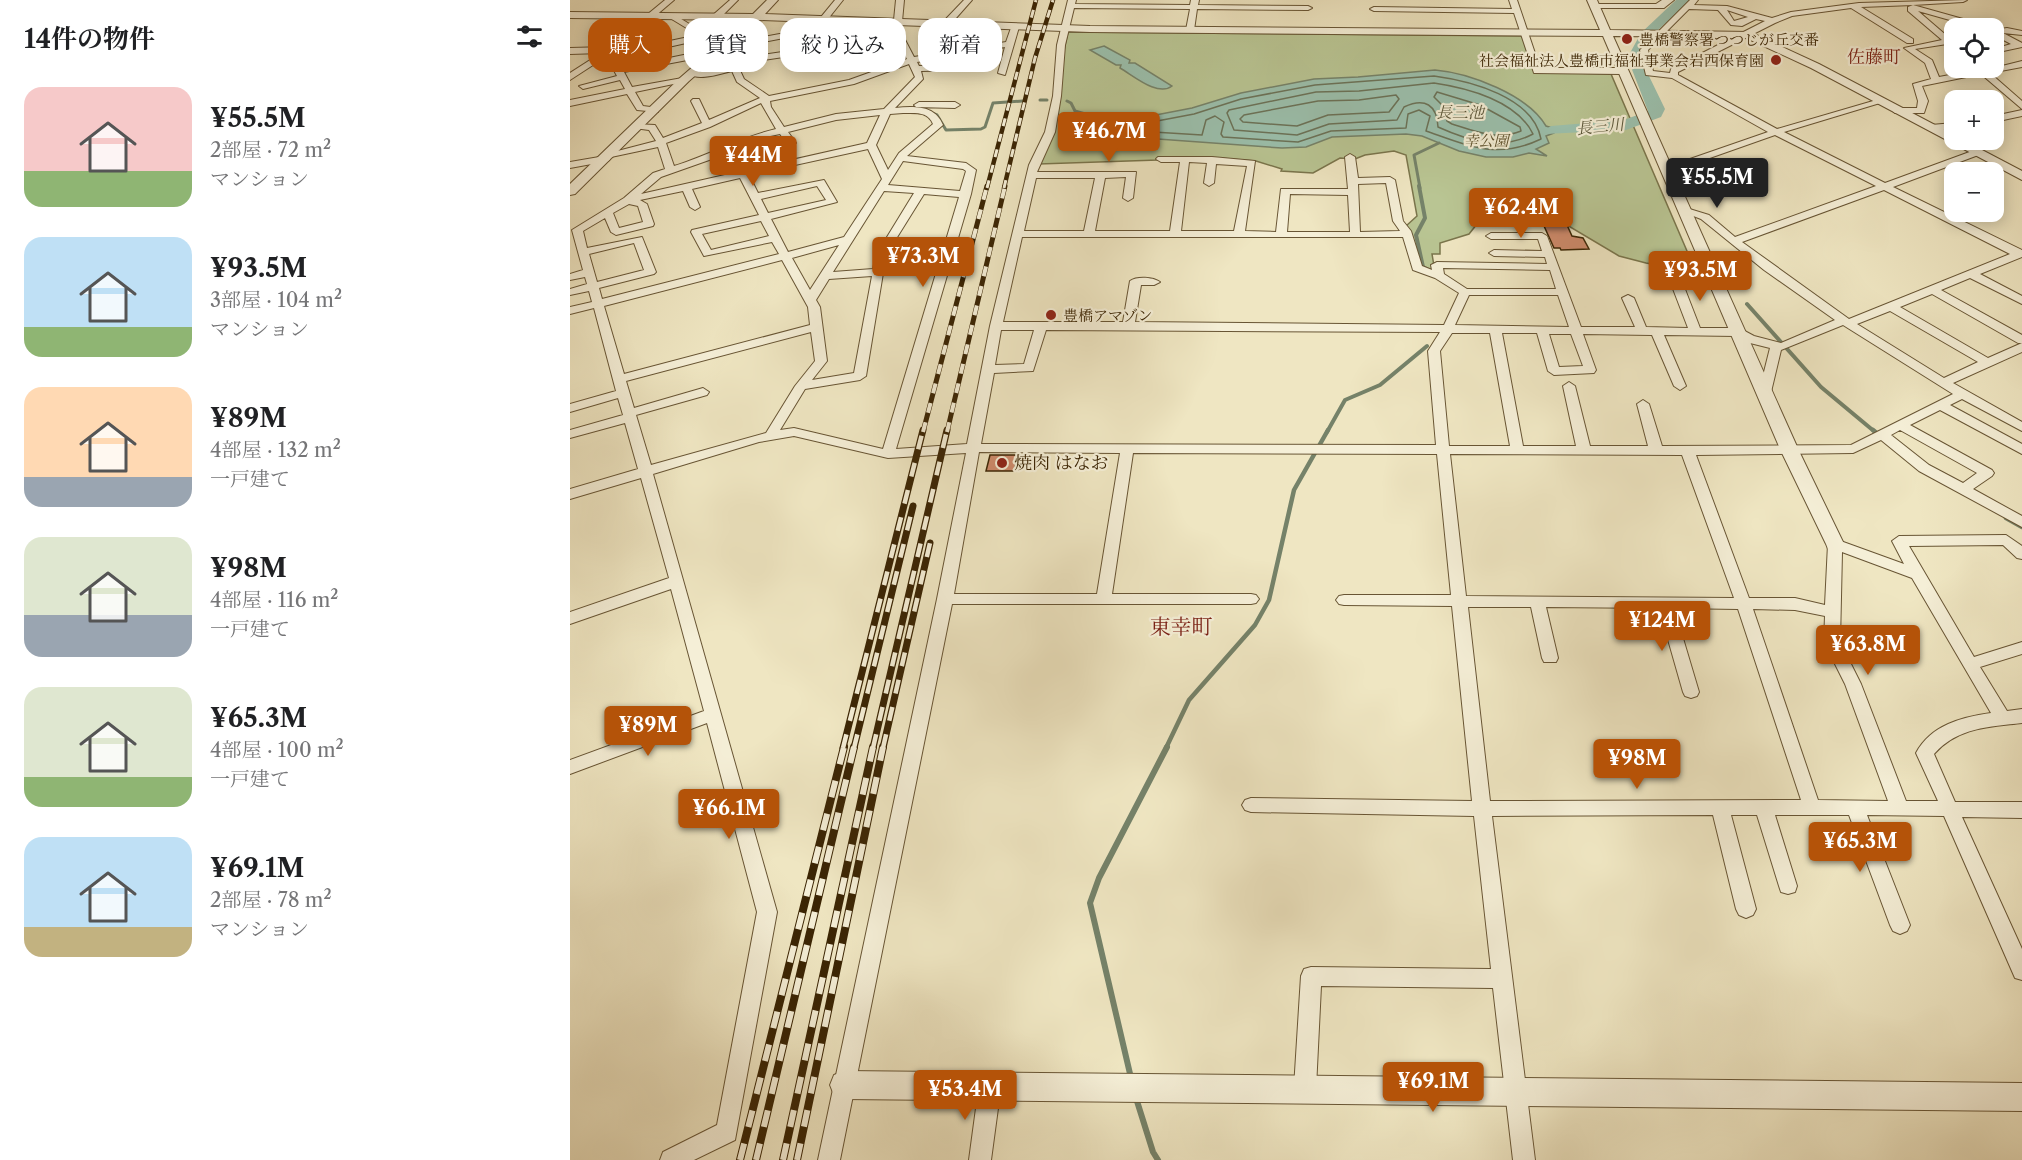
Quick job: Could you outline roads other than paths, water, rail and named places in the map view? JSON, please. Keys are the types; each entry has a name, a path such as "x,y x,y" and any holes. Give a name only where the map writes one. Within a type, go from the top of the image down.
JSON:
{"street":[{"path":"649,18 670,0"},
{"path":"716,16 734,0"},
{"path":"754,17 772,0"},
{"path":"823,18 839,0"},
{"path":"899,18 900,0"},
{"path":"952,18 969,0"},
{"path":"1513,0 1537,71 1621,70"},
{"path":"1694,0 1644,50 1649,73 1674,76 1776,132 2018,257"},
{"path":"1724,8 1736,0"},
{"path":"1814,0 1835,8"},
{"path":"1874,0 1884,4"},
{"path":"1674,76 1674,71 1772,21 1791,14 1853,6 1964,0"},
{"path":"1662,2 1594,3 1621,70 1790,451 1835,544 1832,642 1853,684 1900,809"},
{"path":"829,1160 945,599 996,326 1032,175 1038,154 1050,132 1057,96 1061,45 1071,3 1308,4 1306,31"},
{"path":"1190,30 1194,4"},
{"path":"1906,4 1944,38"},
{"path":"1906,4 1952,18"},
{"path":"1374,31 1374,5 1517,11"},
{"path":"1853,6 1910,41"},
{"path":"1686,7 1724,8 1772,21"},
{"path":"1724,8 1731,23 1742,23 1755,16"},
{"path":"570,15 780,18"},
{"path":"673,16 684,23"},
{"path":"1917,26 1929,24"},
{"path":"1002,26 1066,29 1746,34 1815,66 1877,101 2022,176"},
{"path":"1002,73 1015,27"},
{"path":"1893,31 1905,29"},
{"path":"2004,30 2022,33"},
{"path":"768,38 780,36"},
{"path":"775,37 780,50"},
{"path":"2004,37 2019,45 2004,49"},
{"path":"871,145 889,109 920,76 906,44"},
{"path":"1002,45 1010,44"},
{"path":"1936,80 1929,62 1908,48 1944,45"},
{"path":"570,51 588,51"},
{"path":"582,86 684,58"},
{"path":"906,66 918,63"},
{"path":"2004,67 2022,64"},
{"path":"570,67 588,66"},
{"path":"570,77 588,66"},
{"path":"570,191 694,72"},
{"path":"570,104 711,72"},
{"path":"737,72 740,80 765,99 766,107 791,143"},
{"path":"570,165 648,147 706,125 743,106 765,99 851,82 876,72"},
{"path":"620,74 640,108 655,110"},
{"path":"1898,111 1921,111 1923,101 1917,84 1945,78"},
{"path":"1990,78 2022,106"},
{"path":"2006,92 2022,89"},
{"path":"696,101 706,125"},
{"path":"1667,170 1776,132 1877,101"},
{"path":"671,1160 727,1132 767,912 625,392 577,230 574,228 628,200 646,183 670,170 782,130 836,117 889,109 955,105"},
{"path":"810,300 886,177 900,158 936,128 938,122 926,111 889,109"},
{"path":"2004,117 2022,113"},
{"path":"638,126 652,127 661,142 670,170"},
{"path":"1931,128 1944,127"},
{"path":"628,200 871,145"},
{"path":"871,145 886,177"},
{"path":"731,148 775,238 814,307 817,327 821,361 801,386 770,436"},
{"path":"1734,240 1978,152"},
{"path":"888,454 966,194 971,170 966,166 900,158"},
{"path":"1350,158 1355,235"},
{"path":"1161,159 1252,163 1239,234"},
{"path":"1175,234 1185,159"},
{"path":"1209,183 1212,160"},
{"path":"1032,175 1132,174 1128,198"},
{"path":"1089,234 1101,175"},
{"path":"1281,235 1286,191 1353,187 1390,180 1398,221 1407,234 1417,268 1439,276 1465,292 1563,292"},
{"path":"756,198 820,182 832,202 696,232 708,254 775,238"},
{"path":"686,187 695,207"},
{"path":"881,188 966,194"},
{"path":"801,386 860,376 881,255 921,191"},
{"path":"607,212 616,232 649,224 642,204 628,200"},
{"path":"1683,210 1705,217 1785,282 1846,322 1943,383 2022,427"},
{"path":"1018,234 1407,234"},
{"path":"1491,236 1542,236 1578,330 1590,370 1554,371 1542,330"},
{"path":"570,258 638,239 650,272 570,292"},
{"path":"570,311 847,240"},
{"path":"1494,253 1549,254"},
{"path":"996,326 1739,332 1750,339 1782,347 1892,307 2018,257"},
{"path":"1439,276 1437,265 1554,267"},
{"path":"570,277 590,272"},
{"path":"825,276 878,272"},
{"path":"1971,274 2022,301"},
{"path":"1128,326 1136,281 1154,282"},
{"path":"1696,332 1676,281 1716,281"},
{"path":"1933,290 2022,340"},
{"path":"1465,292 1434,351 1482,809 1524,1160"},
{"path":"1628,298 1642,331"},
{"path":"1892,307 1988,363"},
{"path":"988,369 1029,368 1041,326"},
{"path":"621,379 817,327"},
{"path":"1495,330 1517,449"},
{"path":"1656,331 1680,386"},
{"path":"1765,392 1776,346"},
{"path":"1943,383 2022,347"},
{"path":"1569,386 1584,450"},
{"path":"570,408 625,392"},
{"path":"570,434 703,392"},
{"path":"570,494 647,470 770,436 794,432 888,454 972,448 1790,451 1853,449 1962,394"},
{"path":"1643,404 1656,450"},
{"path":"1941,406 2022,450"},
{"path":"1902,426 1987,473 1964,489"},
{"path":"1882,434 1924,468 2022,522"},
{"path":"1104,599 1127,448"},
{"path":"1687,450 1744,604 1812,807"},
{"path":"2003,719 1899,541 2006,540 2022,554"},
{"path":"1835,544 1917,574"},
{"path":"570,618 677,581"},
{"path":"945,599 1251,599"},
{"path":"1344,600 1795,604 1833,612"},
{"path":"1537,602 1550,658"},
{"path":"1665,603 1690,692"},
{"path":"1970,664 2022,648"},
{"path":"570,767 713,714"},
{"path":"2022,716 1959,724 1925,753 2022,971"},
{"path":"1251,806 1482,809 1812,807 2022,810"},
{"path":"1720,807 1746,909"},
{"path":"1764,807 1788,886"},
{"path":"1855,808 1900,925"},
{"path":"1305,1088 1311,976 1502,979"},
{"path":"844,1085 2022,1097"},
{"path":"980,1160 990,1086"}],"water":[{"path":"1104,46 1130,60 1129,63 1135,63 1172,86 1166,89 1153,87 1120,68 1121,65 1116,65 1090,50"},
{"name":"長三池","path":"1435,70 1481,81 1512,95 1526,105 1546,126 1553,128 1554,133 1546,136 1549,143 1536,149 1547,156 1529,153 1513,157 1486,157 1459,151 1422,136 1406,134 1332,137 1306,147 1282,148 1130,137 1096,127 1098,118 1101,117 1135,119 1192,108 1241,93 1314,79"}],"waterway":[{"name":"長三川","path":"1551,131 1626,125 1655,114 1657,109 1641,74 1637,53 1653,28 1684,0"},
{"path":"1040,100 1047,100"},
{"path":"921,109 937,115 946,130 981,129 985,127 993,103 1023,101"},
{"path":"1067,101 1071,103 1075,111 1099,118"},
{"path":"1420,188 1414,155 1439,143"},
{"path":"1419,186 1425,218 1416,235 1423,267 1428,270"},
{"path":"1747,304 1821,387 1875,432"},
{"path":"1327,432 1345,400 1380,385 1427,346"},
{"path":"1166,748 1189,700 1255,625 1269,600 1294,490 1328,430"},
{"path":"1873,430 1879,435"},
{"path":"2006,518 2022,527"},
{"path":"1131,1078 1090,903 1099,878 1167,747"},
{"path":"1136,1098 1153,1152 1158,1160"}],"railway":[{"path":"987,188 1036,0"},
{"path":"1004,188 1035,58 1053,0"},
{"path":"923,432 987,186"},
{"path":"947,432 1005,186"},
{"path":"843,748 923,430"},
{"path":"873,748 947,430"},
{"path":"854,748 913,506"},
{"path":"883,748 930,543"},
{"path":"740,1160 844,747"},
{"path":"756,1160 854,747"},
{"path":"783,1160 873,747"},
{"path":"797,1160 883,747"}],"place":[{"name":"豊橋警察署つつじが丘交番","path":"1627,39"},
{"name":"社会福祉法人豊橋市福祉事業会岩西保育園","path":"1776,60"},
{"name":"豊橋アマゾン","path":"1051,315"},
{"name":"焼肉 はなお","path":"1002,463"}],"district":[{"name":"佐藤町","path":"1874,57"},
{"name":"東幸町","path":"1181,626"}],"park label":[{"name":"幸公園","path":"1486,140"}]}
